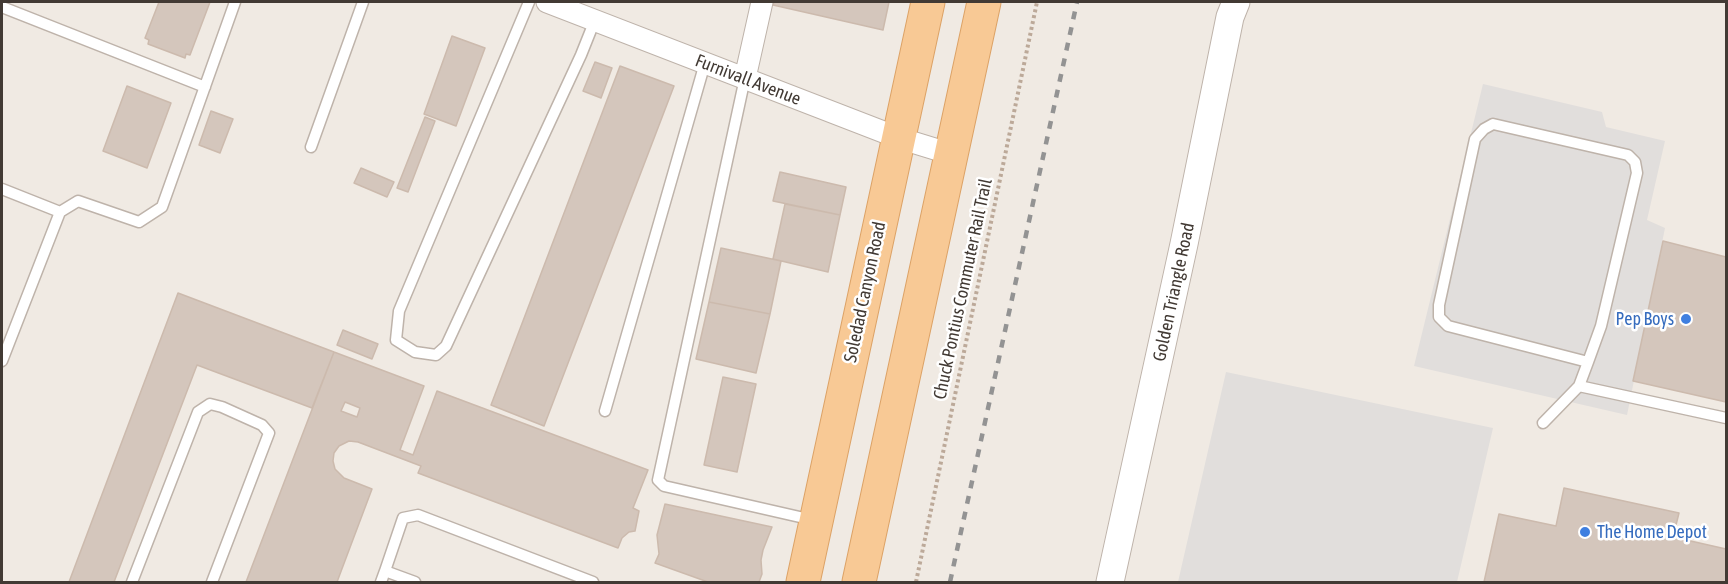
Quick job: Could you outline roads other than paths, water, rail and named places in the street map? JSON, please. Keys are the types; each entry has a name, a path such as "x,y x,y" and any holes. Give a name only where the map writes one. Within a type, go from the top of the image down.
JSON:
{"main road":[{"name":"Soledad Canyon Road","path":"803,582 928,2"},
{"path":"859,582 984,2"}],"street":[{"name":"Furnivall Avenue","path":"547,2 898,138 951,154"},
{"path":"745,78 762,2"},
{"name":"Golden Triangle Road","path":"1110,582 1184,244 1230,17 1236,2"}],"lane":[{"path":"2,360 60,212 78,201 139,222 162,207 235,2"},
{"path":"311,147 363,2"},
{"path":"530,2 399,311 396,340 415,351 436,355 446,346 581,55 595,20"},
{"path":"2,7 205,87"},
{"path":"604,411 705,63"},
{"path":"745,78 658,480 664,486 816,521"},
{"path":"1543,423 1579,386 1588,362 1601,326 1637,173 1635,162 1628,155 1493,124 1484,129 1475,140 1439,305 1439,317 1448,326 1588,362"},
{"path":"2,189 60,212"},
{"path":"1579,386 1726,418"},
{"path":"132,582 198,412 210,404 262,425 269,433 212,582"},
{"path":"381,582 403,518 418,515 593,582"},
{"path":"385,571 415,582"}],"railway":[{"path":"950,582 1077,2"}],"place":[{"name":"Pep Boys","path":"1686,319"},
{"name":"The Home Depot","path":"1585,532"}]}
